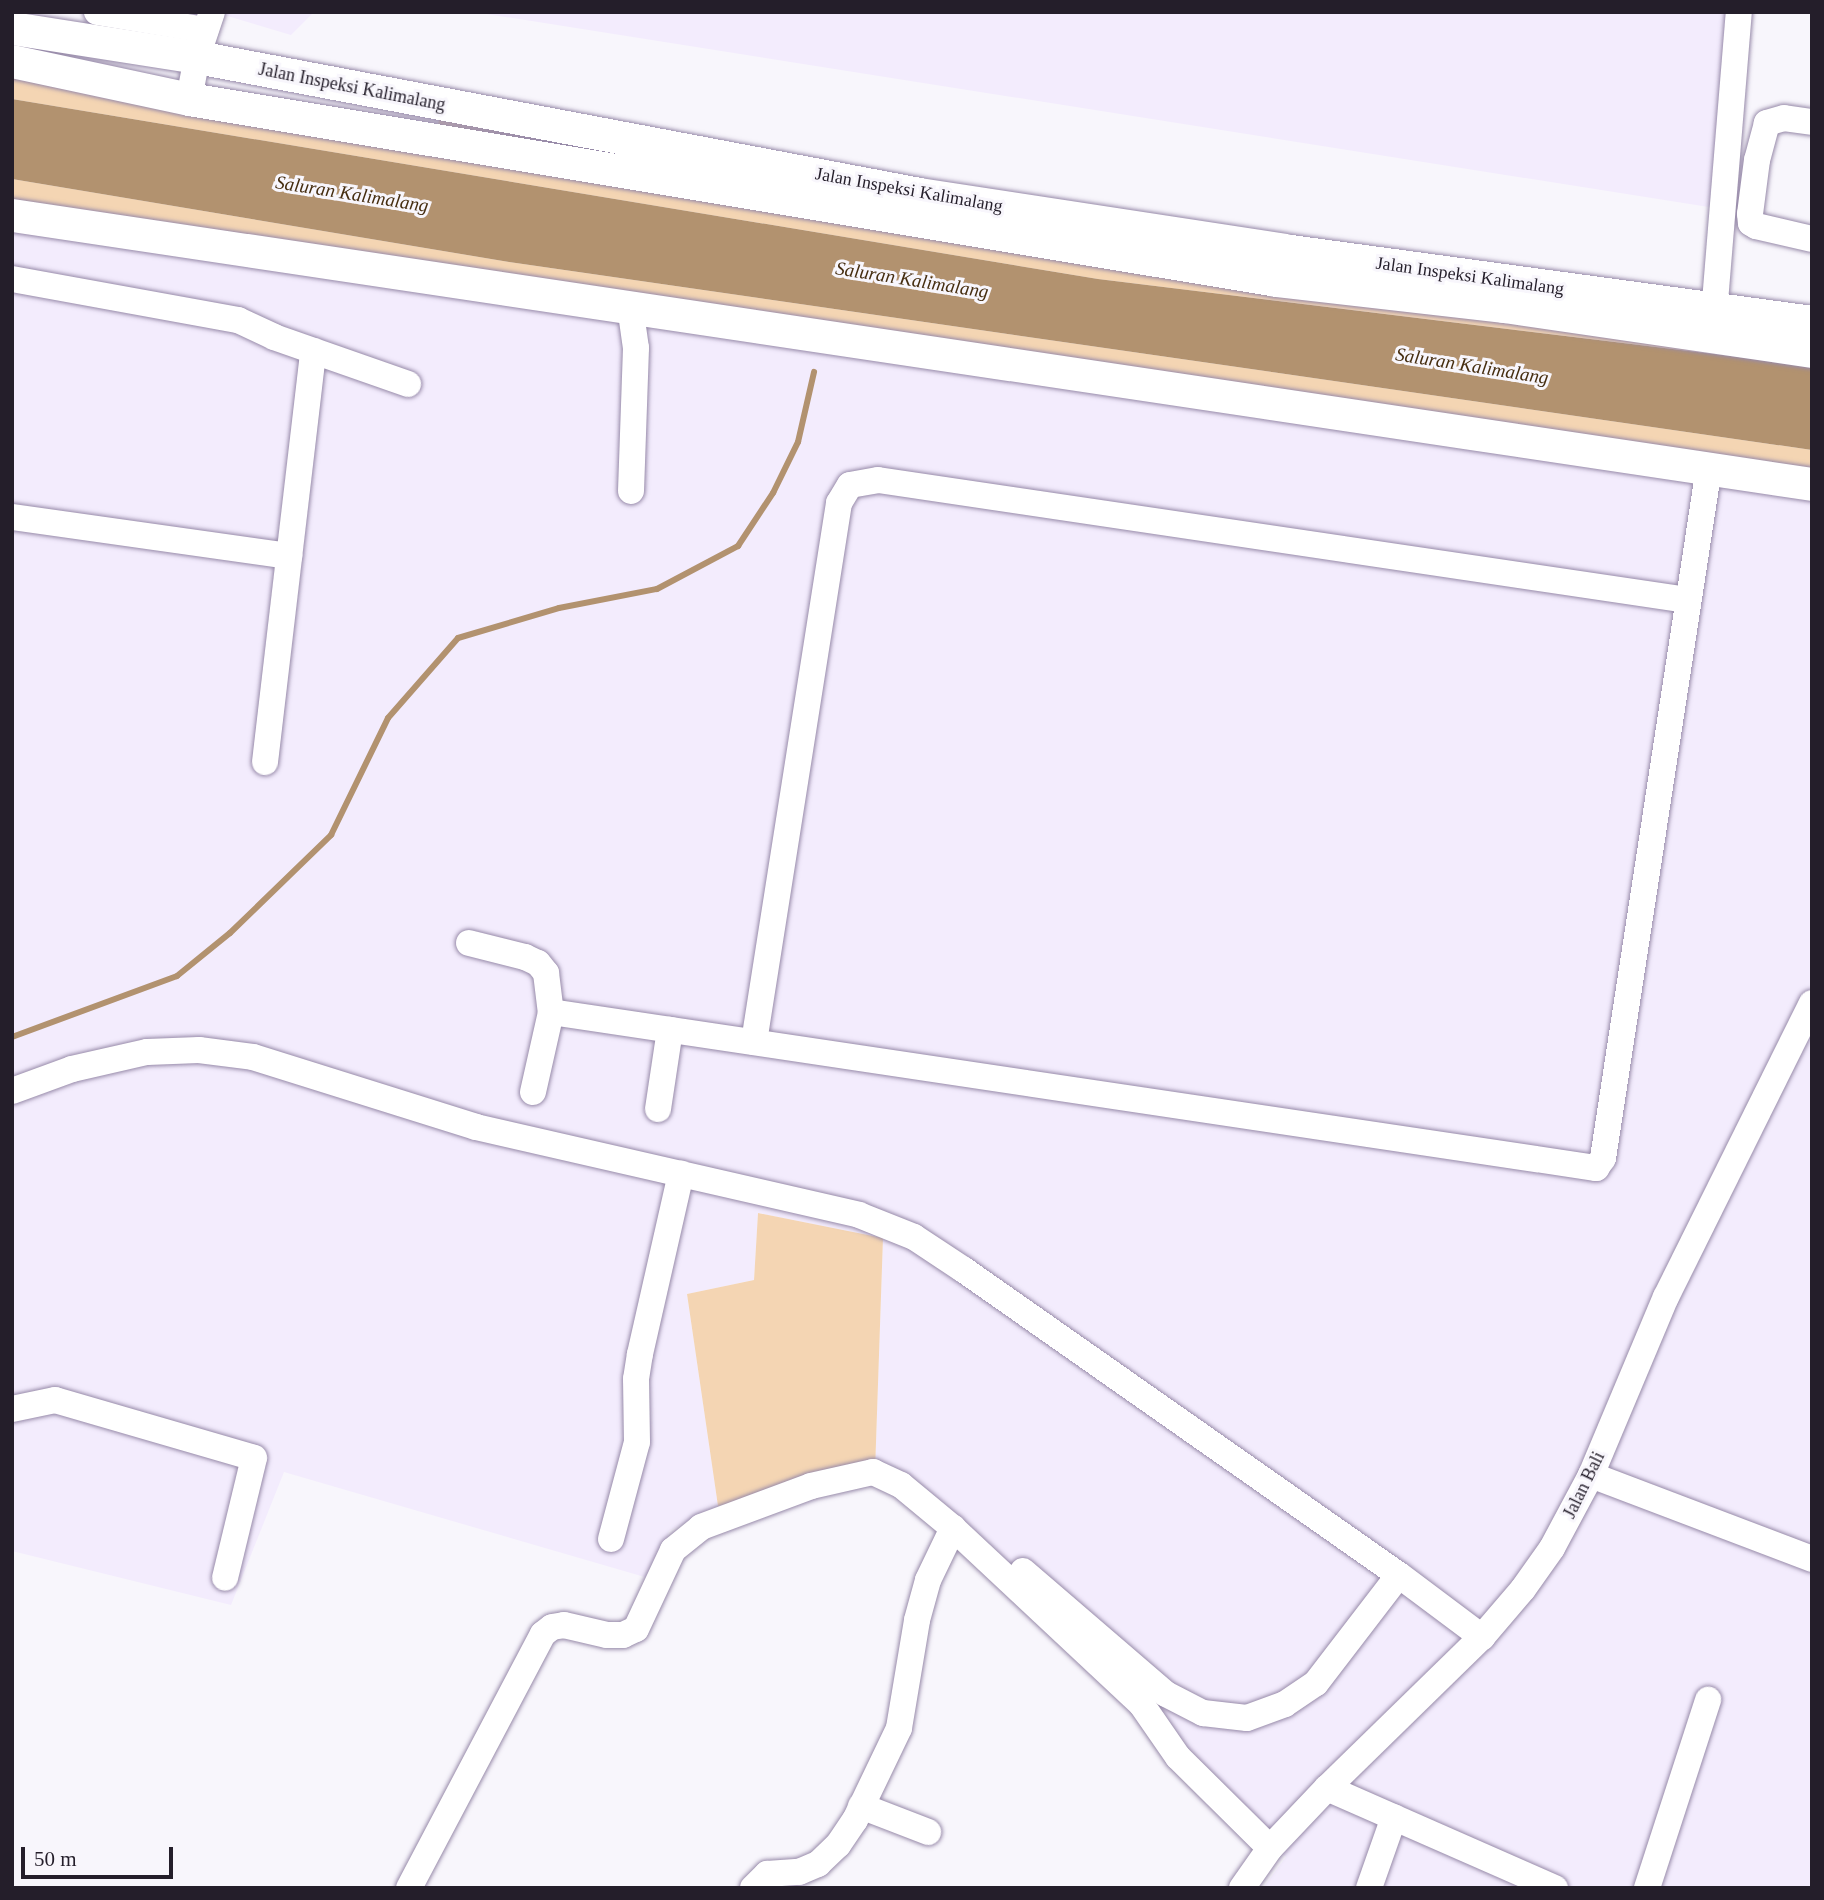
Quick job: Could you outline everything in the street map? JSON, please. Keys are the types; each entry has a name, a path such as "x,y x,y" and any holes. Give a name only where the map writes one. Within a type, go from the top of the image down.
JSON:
{"main road":[{"name":"Jalan Inspeksi Kalimalang","path":"12,28 205,33 442,105 916,207"},
{"name":"Jalan Inspeksi Kalimalang","path":"12,61 189,99 435,141 916,207 1280,265 1714,323 1812,351"},
{"path":"435,141 442,105"},
{"path":"12,215 1812,484"},
{"name":"Jalan Inspeksi Kalimalang","path":"1714,323 1812,322"}],"street":[{"path":"97,12 205,33 189,99"},
{"path":"1714,323 1739,12"},
{"path":"1812,122 1784,118 1767,123 1758,152 1750,214 1751,223 1764,230 1812,239"},
{"path":"12,279 238,320 274,337 408,384"},
{"path":"630,306 636,348 631,491"},
{"path":"265,762 313,351"},
{"path":"551,1012 1596,1168 1603,1158 1709,468"},
{"path":"754,1042 839,503 850,485 878,480 1688,600"},
{"path":"12,517 289,556"},
{"path":"469,943 525,957 538,963 546,973 551,1012 533,1092"},
{"name":"Jalan Bali","path":"1242,1888 1270,1848 1327,1788 1482,1637 1523,1589 1552,1548 1591,1475 1666,1297 1811,1005"},
{"path":"658,1109 670,1030"},
{"path":"12,1091 72,1069 147,1052 200,1050 253,1057 476,1128 859,1216 914,1237 1399,1575 1482,1637"},
{"path":"611,1539 637,1442 636,1379 640,1354 681,1174"},
{"path":"12,1409 55,1400 254,1458 225,1578"},
{"path":"886,1454 1167,1694 1203,1713 1247,1718 1285,1704 1316,1684 1399,1575"},
{"path":"409,1888 543,1634 552,1627 564,1625 607,1635 623,1635 636,1629 673,1550 701,1527 810,1486 873,1472 901,1485 953,1528 1142,1705 1178,1757 1270,1848"},
{"path":"1591,1475 1812,1559"},
{"path":"753,1888 767,1874 799,1872 818,1864 838,1845 862,1806 899,1728 919,1612 928,1580 953,1528"},
{"path":"1647,1888 1708,1700"},
{"path":"1327,1788 1555,1888"},
{"path":"862,1806 928,1832"},
{"path":"1369,1888 1394,1817"}],"shaded area":[{"path":"214,12 314,12 291,35"},
{"path":"474,12 1727,12 1715,208"},
{"path":"12,61 435,140 442,105 1812,366 1098,279 12,99"},
{"path":"12,179 509,262 1812,450 1812,484 12,215"},
{"path":"12,221 1812,489 1812,1888 1263,1888 1286,1857 1163,1734 875,1472 883,1238 758,1213 754,1280 687,1294 718,1506 669,1531 655,1580 284,1472 231,1605 12,1551"},
{"path":"758,1213 883,1238 875,1472 718,1506 687,1294 754,1280"}],"water":[{"name":"Saluran Kalimalang","path":"12,99 1098,279 1812,366 1812,450 509,262 12,179"}],"waterway":[{"path":"12,1037 177,976 230,933 331,835 388,718 458,638 559,608 657,589 738,546 773,493 798,442 814,372"}]}
